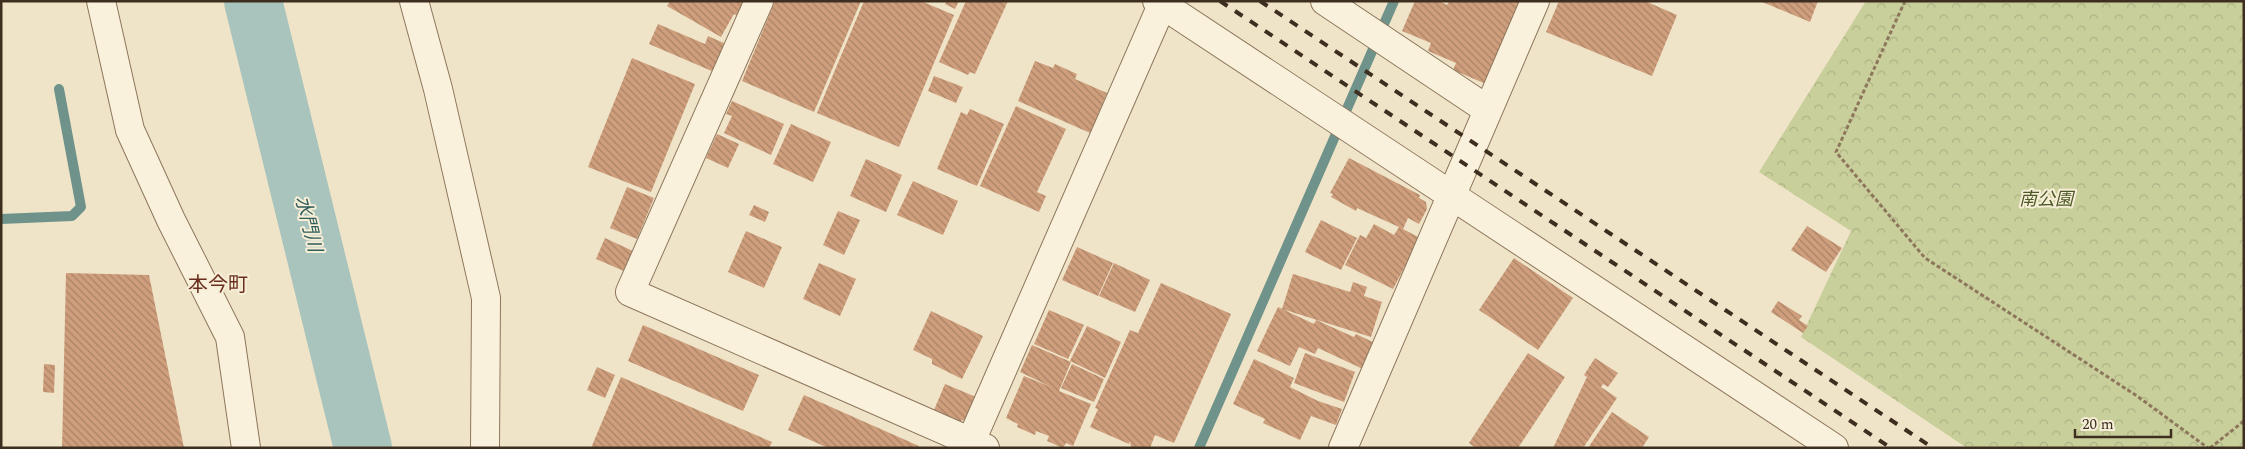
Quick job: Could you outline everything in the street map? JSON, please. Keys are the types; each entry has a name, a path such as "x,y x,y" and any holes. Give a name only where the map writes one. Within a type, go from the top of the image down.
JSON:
{"street":[{"path":"101,1 130,130 171,220 230,337 246,448"},
{"path":"414,1 438,89 486,298 485,448"},
{"path":"759,1 630,292 974,446 1159,3 1834,448"},
{"path":"1324,1 1488,110"},
{"path":"1343,448 1535,1"}],"path":[{"path":"1905,1 1836,152 1925,258 2137,396 2209,448 2244,421"}],"green space":[{"name":"南公園","path":"1866,1 2244,1 2244,448 1967,448 1801,337 1851,231 1759,172"}],"building":[{"path":"670,1 747,1 738,16 734,14 721,37 667,6"},
{"path":"775,1 861,1 814,112 742,81"},
{"path":"864,1 921,1 954,15 899,147 817,113"},
{"path":"946,1 959,1 955,9 945,4"},
{"path":"966,1 1008,1 975,74 970,72 968,75 939,62"},
{"path":"1415,1 1439,1 1447,5 1449,1 1521,1 1486,84 1453,70 1456,63 1428,51 1431,43 1402,31"},
{"path":"1559,1 1645,1 1677,15 1652,76 1546,32"},
{"path":"1760,1 1818,1 1810,22"},
{"path":"658,24 705,44 708,36 726,44 714,72 649,44"},
{"path":"632,58 695,84 651,192 588,167"},
{"path":"1035,61 1053,68 1055,64 1077,74 1075,79 1107,93 1090,133 1018,101"},
{"path":"934,76 963,87 956,103 928,91"},
{"path":"732,101 784,124 771,155 724,133 732,116 726,114"},
{"path":"1016,106 1066,129 1037,192 1046,196 1039,212 980,186"},
{"path":"970,109 1004,124 977,186 937,169 961,112 967,115"},
{"path":"791,124 831,142 813,182 773,164"},
{"path":"717,134 739,144 728,168 706,158"},
{"path":"1349,158 1420,195 1419,198 1426,202 1427,209 1419,224 1408,218 1403,229 1420,238 1393,289 1345,265 1360,235 1366,238 1374,224 1394,235 1399,227 1357,208 1356,211 1331,197 1333,194 1330,193"},
{"path":"866,159 902,175 886,212 850,196"},
{"path":"913,181 958,201 943,235 897,215"},
{"path":"627,187 654,198 637,239 610,228"},
{"path":"754,205 769,212 765,222 749,215"},
{"path":"838,211 860,220 844,255 823,245"},
{"path":"1321,220 1357,238 1341,270 1305,252"},
{"path":"1807,226 1842,248 1826,272 1791,250"},
{"path":"746,231 782,247 764,288 728,272"},
{"path":"605,238 633,251 624,271 596,259"},
{"path":"1077,247 1113,263 1098,296 1062,280"},
{"path":"1514,258 1573,298 1538,350 1479,310"},
{"path":"819,263 856,279 840,316 803,299"},
{"path":"1114,263 1150,280 1135,312 1099,296"},
{"path":"66,273 149,275 184,448 62,448"},
{"path":"1293,274 1350,292 1353,282 1367,287 1364,296 1382,302 1371,337 1282,309"},
{"path":"1161,283 1231,314 1174,443 1155,435 1150,448 1131,448 1130,441 1129,444 1090,427 1098,409 1095,408 1130,330 1138,333"},
{"path":"1778,301 1802,316 1799,320 1808,326 1803,333 1771,312"},
{"path":"1278,307 1314,324 1316,320 1354,337 1356,334 1377,344 1365,370 1318,348 1315,354 1299,347 1290,366 1257,351"},
{"path":"1049,310 1084,325 1068,359 1034,344"},
{"path":"931,311 983,336 962,379 932,364 932,359 913,350"},
{"path":"643,325 759,375 743,411 628,361"},
{"path":"1087,326 1121,342 1105,378 1070,361"},
{"path":"1032,345 1071,362 1059,391 1091,404 1073,446 1066,443 1063,448 1047,441 1049,436 1036,431 1035,435 1017,427 1018,424 1006,418 1024,376 1051,387 1020,372"},
{"path":"1305,353 1355,372 1344,402 1294,383"},
{"path":"1528,353 1565,377 1518,448 1476,448 1469,443"},
{"path":"1595,358 1618,373 1608,387 1603,384 1601,387 1617,398 1583,448 1553,448 1587,377 1584,375"},
{"path":"1254,359 1294,378 1290,387 1318,401 1342,409 1336,425 1311,416 1300,440 1263,423 1265,419 1233,404"},
{"path":"44,364 55,365 54,393 43,392"},
{"path":"1072,364 1104,379 1094,402 1061,388"},
{"path":"597,367 615,375 605,398 587,390"},
{"path":"621,377 772,442 769,448 591,448"},
{"path":"945,384 976,397 967,419 960,421 934,410"},
{"path":"804,395 919,446 918,448 828,448 788,430"},
{"path":"1612,412 1649,437 1642,448 1588,448"}],"waterway":[{"name":"水門川","path":"253,1 363,448"},
{"path":"1199,448 1394,1"},
{"path":"1,219 72,216 81,207 59,89"}],"railway":[{"path":"1220,1 1891,448"},
{"path":"1260,1 1933,448"}],"district":[{"name":"本今町","path":"218,285"}]}
